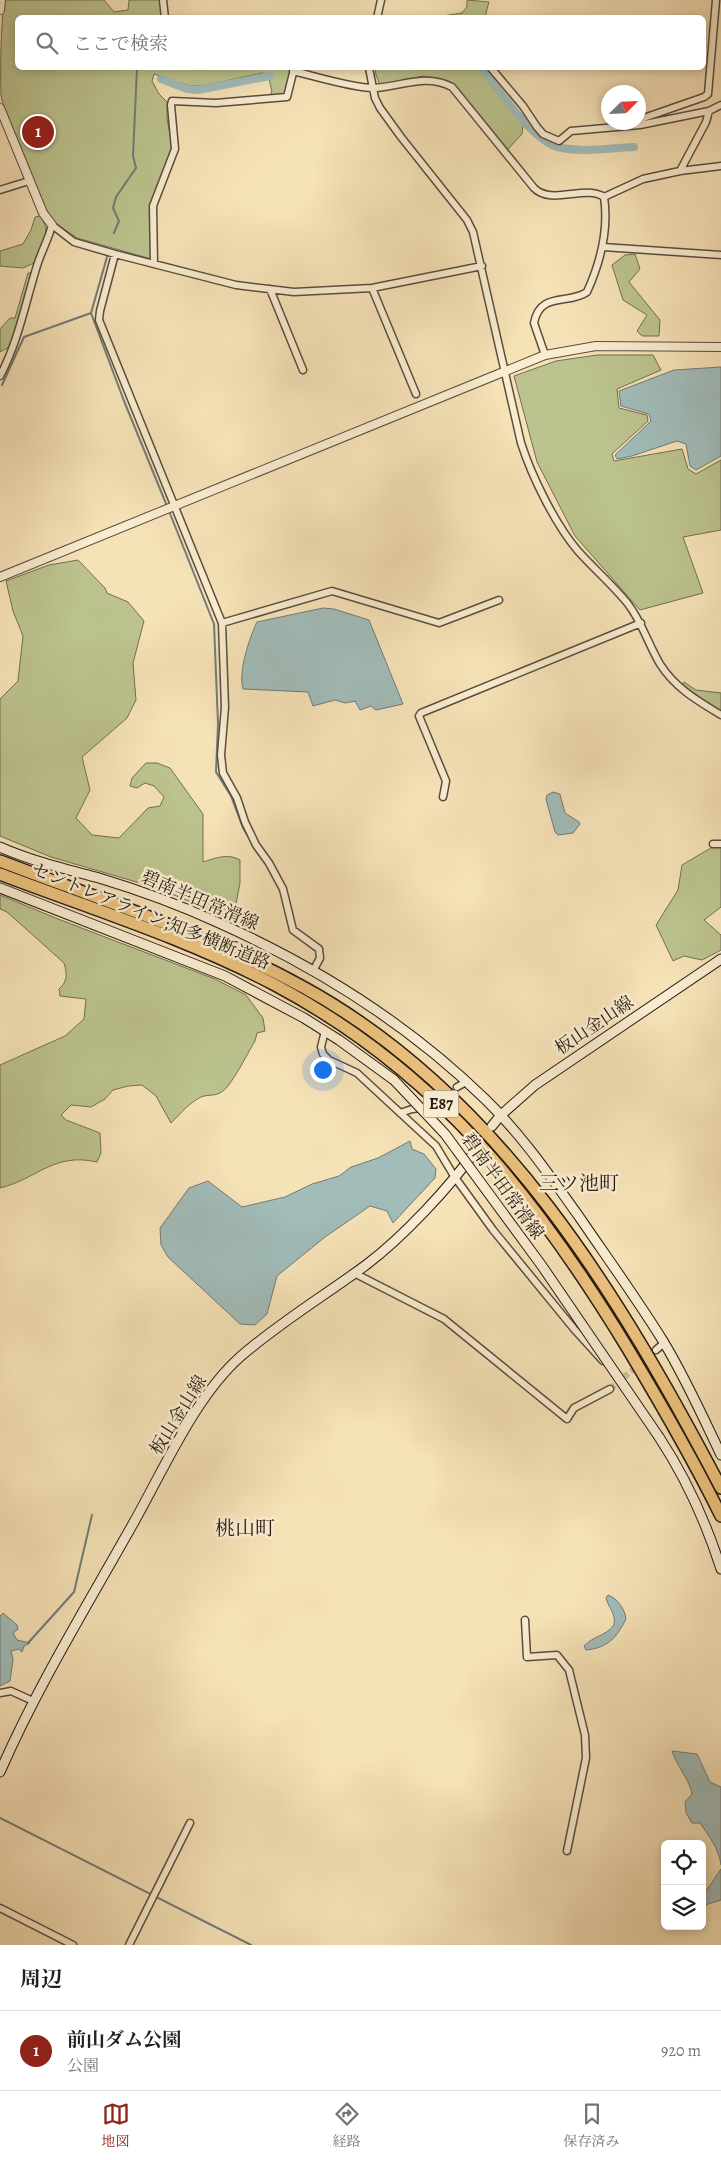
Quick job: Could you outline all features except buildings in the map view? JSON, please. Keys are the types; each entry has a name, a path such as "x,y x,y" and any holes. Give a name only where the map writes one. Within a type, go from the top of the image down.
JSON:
{"highway":[{"name":"セントレアライン;知多横断道路","path":"0,861 190,933 278,973 351,1016 434,1080 477,1122 510,1159 541,1198 580,1253 643,1349 721,1488"},
{"name":"セントレアライン;知多横断道路","path":"0,874 145,928 273,984 350,1030 424,1088 492,1156 566,1255 651,1386 721,1516"}],"main road":[{"name":"碧南半田常滑線","path":"0,846 54,866 100,878 186,909 260,942 313,970 356,996 466,1082 501,1114 541,1162 639,1302 695,1400 721,1455"},
{"name":"碧南半田常滑線","path":"0,888 201,965 262,994 325,1031 394,1080 446,1134 536,1258 659,1437 673,1458 703,1516 721,1569"},
{"name":"板山金山線","path":"492,1126 501,1114 535,1085 721,959"},
{"name":"板山金山線","path":"0,1772 33,1701 176,1446 216,1383 239,1358 366,1265 412,1224 476,1150"}],"street":[{"path":"0,10 1,0"},
{"path":"163,0 165,15"},
{"path":"378,15 381,0"},
{"path":"646,117 708,94 716,0"},
{"path":"154,264 153,206 175,149 172,101 216,103 287,97 293,70"},
{"path":"297,70 373,88 420,80 437,80 446,83 452,87 538,192 544,194 593,193 604,197 643,179 680,171 721,166"},
{"path":"370,70 373,88 380,108 466,220 473,232 521,443 527,463 540,489 576,549 624,600 641,623 660,664 674,682 690,696 721,715"},
{"path":"493,70 523,106 543,134 559,141 571,131 601,128"},
{"path":"646,122 709,111 721,105"},
{"path":"0,108 43,214 52,225 74,242 235,285 315,292 372,288 482,266"},
{"path":"680,171 706,122 709,111"},
{"path":"0,190 29,181"},
{"path":"545,356 534,322 535,318 539,310 548,302 580,296 587,292 603,247 606,214 604,197"},
{"path":"0,376 18,333 37,266 52,225"},
{"path":"603,247 721,255"},
{"path":"115,254 99,320 222,623 225,707 221,766 237,798 244,822 283,889 293,930 319,949 320,958 313,970"},
{"path":"372,288 416,394"},
{"path":"270,289 303,370"},
{"path":"0,577 545,356 596,346 721,347"},
{"path":"222,623 332,591 439,623 499,600"},
{"path":"443,797 446,781 419,716 421,713 641,623"},
{"path":"713,844 721,844"},
{"path":"325,1031 321,1047 323,1054 329,1060 357,1073 436,1146 454,1176 493,1230 558,1310 614,1373"},
{"path":"457,1088 466,1082"},
{"path":"400,1113 412,1109 431,1107"},
{"path":"354,1273 444,1319 567,1419 574,1408 610,1389"},
{"path":"656,1350 664,1343"},
{"path":"525,1620 527,1657 557,1655 569,1670 585,1735 586,1758 567,1851"},
{"path":"0,1692 11,1691 33,1701"},
{"path":"129,1945 190,1823"},
{"path":"0,1908 73,1945"}],"green space":[{"path":"4,0 104,0 114,12 128,10 129,0 161,0 162,15 15,15 15,70 292,70 286,94 268,96 272,92 268,74 262,73 202,86 190,86 154,74 152,81 159,94 167,102 167,118 172,146 152,203 151,259 77,238 55,223 46,209 14,138 4,109 1,95"},
{"path":"467,0 489,2 486,15 449,15 462,13 467,7"},
{"path":"375,70 480,70 523,124 522,134 507,150 449,82 424,76 380,85"},
{"path":"40,216 46,228 46,234 34,263 23,268 0,266 0,251 23,244 31,230 35,217"},
{"path":"635,254 640,269 629,282 660,320 659,336 642,336 637,331 647,315 623,300 612,265 625,255"},
{"path":"28,273 32,273 11,346 0,352 0,329 10,318 15,318"},
{"path":"597,355 653,355 661,370 617,389 619,408 647,415 648,421 612,454 614,461 682,449 688,469 696,474 721,460 721,530 683,537 703,593 640,610 575,536 537,462 514,376 556,361"},
{"path":"78,560 105,588 107,593 128,602 144,621 133,663 136,700 127,718 82,757 90,790 76,818 92,835 119,838 148,808 160,806 164,797 154,786 145,783 137,788 130,786 132,778 146,763 157,763 170,768 203,814 203,862 226,857 240,860 240,883 236,904 223,915 157,888 51,857 0,836 0,699 18,681 23,636 13,611 6,581 49,565"},
{"path":"684,682 696,690 721,693 721,713 695,697 682,685"},
{"path":"721,842 721,907 704,920 721,935 721,950 702,960 684,956 673,961 656,925 678,890 682,865"},
{"path":"0,895 215,979 246,995 263,1018 265,1031 257,1033 255,1041 240,1068 223,1091 197,1099 171,1123 156,1096 142,1085 113,1090 105,1099 91,1107 71,1105 61,1115 66,1120 100,1133 101,1153 97,1162 82,1160 57,1163 25,1179 0,1188 0,1065 65,1036 84,1019 86,999 60,996 59,989 66,977 64,963 7,912 0,909"}],"water":[{"path":"721,367 721,456 696,470 690,466 686,444 677,441 617,459 615,455 651,421 649,414 621,406 619,391 674,370"},
{"path":"323,608 334,609 369,620 403,704 376,710 371,706 360,710 355,701 345,703 335,700 313,706 308,692 243,689 243,665 257,622"},
{"path":"553,792 560,794 565,813 580,824 573,833 558,835 555,832 546,799 547,795"},
{"path":"410,1141 412,1149 424,1154 436,1169 435,1178 393,1223 387,1211 370,1206 325,1237 277,1276 267,1314 255,1325 240,1324 168,1257 161,1245 160,1228 189,1188 208,1181 242,1207 285,1197 312,1184 339,1176 351,1167 378,1158"},
{"path":"608,1595 620,1604 626,1619 615,1636 606,1644 586,1650 584,1646 607,1632 614,1625 613,1614 606,1598"},
{"path":"3,1613 17,1625 18,1629 13,1633 17,1640 30,1643 24,1646 22,1652 19,1649 11,1651 13,1660 10,1681 0,1686 0,1616"},
{"path":"672,1751 697,1754 710,1782 721,1787 721,1865 716,1848 707,1833 700,1823 692,1823 686,1813 685,1802 692,1794"},
{"path":"721,1869 721,1900 706,1905 706,1891"}],"waterway":[{"path":"114,233 119,221 113,208 116,197 136,168 133,156 137,70"},
{"path":"483,70 516,113 547,142 557,147 576,150 634,147"},
{"path":"161,79 187,89 198,90 270,76"},
{"path":"107,257 91,313 124,401 167,506"},
{"path":"2,385 24,337 91,313"},
{"path":"169,511 214,624 218,724 216,772 231,796 243,828 251,841"},
{"path":"28,1643 74,1592 92,1515"},
{"path":"0,1818 251,1945"}],"tunnel":[{"path":"610,1389 649,1356"}],"place":[{"name":"前山ダム公園","path":"38,132"}],"district":[{"name":"三ツ池町","path":"579,1183"},
{"name":"桃山町","path":"245,1528"}]}
